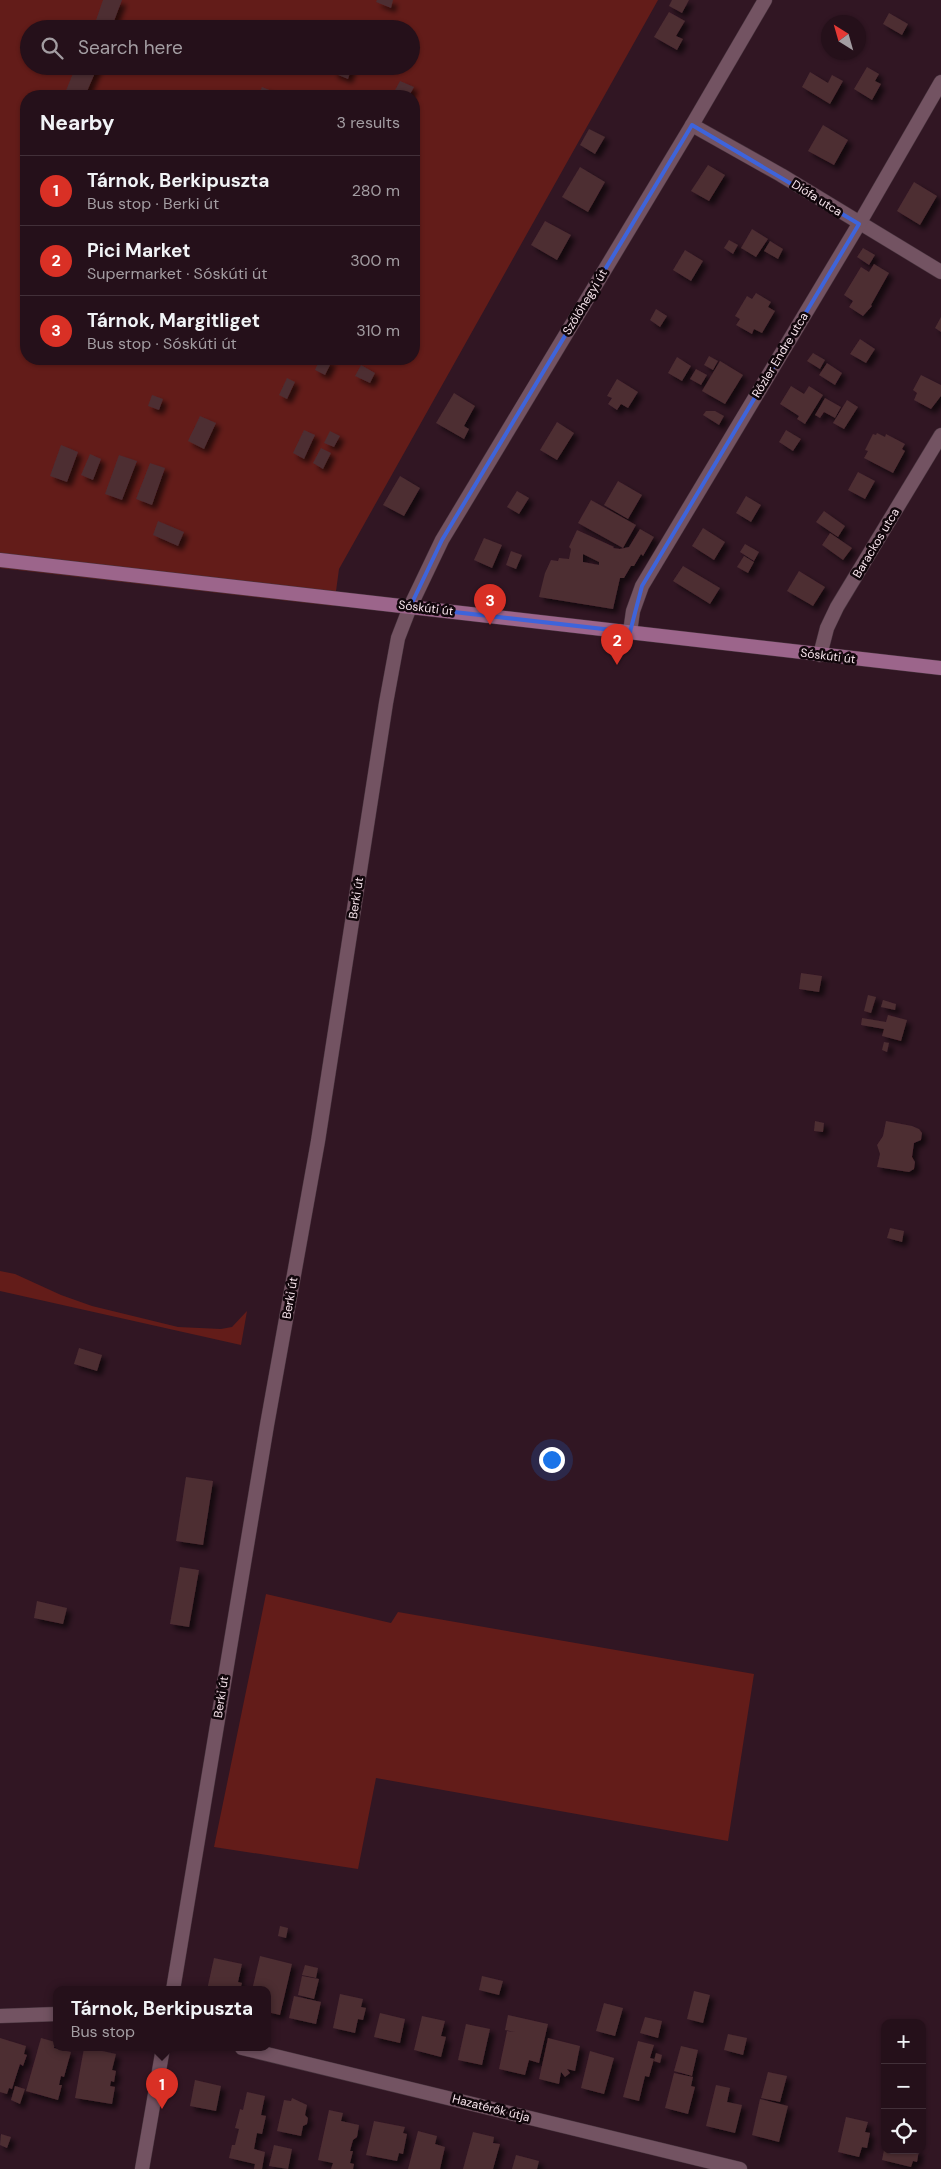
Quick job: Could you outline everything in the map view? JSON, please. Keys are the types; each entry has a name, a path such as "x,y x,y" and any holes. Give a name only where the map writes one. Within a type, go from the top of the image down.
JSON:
{"main road":[{"name":"Sóskúti út","path":"0,560 941,668"}],"street":[{"name":"Szőlőhegyi út","path":"410,607 442,540 692,125 765,0"},
{"name":"Rőzler Endre utca","path":"630,632 634,604 642,586 859,224 941,82"},
{"name":"Diófa utca","path":"692,125 781,175 941,272"},
{"name":"Barackos utca","path":"820,655 827,628 837,607 941,435"},
{"name":"Berki út","path":"174,1986 267,1425 318,1141 386,703 398,638 410,607"},
{"path":"0,2016 53,2014"},
{"path":"142,2169 162,2051"},
{"name":"Hazatérők útja","path":"254,2051 740,2169"}],"highlighted area":[{"path":"692,125 859,224 642,586 630,632 410,607 442,540"}],"shaded area":[{"path":"0,0 658,0 339,569 334,606 0,568"},
{"path":"0,1271 15,1274 61,1295 92,1306 178,1327 221,1329 232,1327 247,1311 241,1345 0,1291"},
{"path":"266,1594 391,1623 398,1612 754,1674 728,1841 376,1778 358,1869 214,1847"}],"building":[{"path":"103,0 122,0 114,20 96,20"},
{"path":"377,0 393,0 391,8 376,2"},
{"path":"672,0 689,0 682,13 669,6"},
{"path":"669,12 685,21 676,36 683,39 677,50 654,37"},
{"path":"889,13 908,24 902,35 883,24"},
{"path":"867,67 879,74 875,81 881,84 872,100 854,89"},
{"path":"810,72 828,83 832,75 843,81 830,104 802,87"},
{"path":"72,75 94,75 88,90 66,90"},
{"path":"338,75 349,75 348,79"},
{"path":"400,81 414,87 412,90 395,90"},
{"path":"823,125 848,140 834,165 808,151"},
{"path":"589,129 605,137 595,154 580,145"},
{"path":"708,165 725,175 709,201 691,191"},
{"path":"580,167 605,182 588,212 562,197"},
{"path":"914,182 937,196 920,225 897,211"},
{"path":"545,221 571,235 557,260 531,245"},
{"path":"752,229 768,239 756,257 741,248"},
{"path":"729,240 738,245 733,254 724,248"},
{"path":"770,241 783,249 778,259 764,251"},
{"path":"863,248 875,255 869,265 857,257"},
{"path":"685,250 703,261 691,281 673,270"},
{"path":"874,264 889,273 872,306 863,316 849,307 853,301 844,295 861,267 869,272"},
{"path":"756,293 771,302 768,307 775,311 762,333 754,329 752,334 736,325 740,319 735,316 747,296 752,299"},
{"path":"656,309 667,316 660,327 650,320"},
{"path":"941,317 941,332 935,328"},
{"path":"860,339 875,349 866,363 850,354"},
{"path":"813,353 825,360 820,369 807,361"},
{"path":"709,356 718,361 713,370 704,365"},
{"path":"677,357 691,366 682,381 668,373"},
{"path":"720,361 743,375 725,404 702,391"},
{"path":"827,363 842,373 835,385 819,375"},
{"path":"317,365 330,365 325,375 315,370"},
{"path":"361,365 375,373 370,383 355,376"},
{"path":"696,369 707,375 701,385 690,379"},
{"path":"921,375 941,385 941,396 931,409 914,400 917,393 913,390"},
{"path":"287,378 295,382 287,399 279,395"},
{"path":"617,379 638,392 628,408 621,404 617,410 608,404 612,398 607,396"},
{"path":"791,386 804,394 809,386 823,395 805,424 797,419 799,416 780,404"},
{"path":"454,393 475,406 464,426 469,429 464,439 436,423"},
{"path":"152,395 163,399 159,410 148,406"},
{"path":"825,398 841,407 835,418 824,412 820,418 815,415"},
{"path":"847,400 858,407 844,429 833,423"},
{"path":"706,411 715,411 724,416 719,425 703,415"},
{"path":"200,416 216,423 204,449 188,441"},
{"path":"557,422 574,433 557,460 540,450"},
{"path":"304,430 315,435 304,459 293,453"},
{"path":"786,430 801,439 793,451 779,442"},
{"path":"330,431 340,436 334,447 324,443"},
{"path":"877,433 885,437 886,434 905,444 902,449 905,451 893,473 864,458 868,451 865,450 873,434 876,435"},
{"path":"61,445 78,452 67,482 50,476"},
{"path":"321,448 331,453 323,469 313,463"},
{"path":"90,454 101,459 93,480 81,475"},
{"path":"119,455 137,461 122,500 105,494"},
{"path":"150,463 165,468 152,505 136,499"},
{"path":"858,472 875,481 865,499 848,490"},
{"path":"400,476 420,488 404,516 383,505"},
{"path":"618,481 642,495 628,519 604,505"},
{"path":"517,491 529,498 519,514 507,507"},
{"path":"746,496 761,505 751,522 736,513"},
{"path":"591,500 636,525 623,548 578,523"},
{"path":"824,511 845,526 838,537 816,522"},
{"path":"158,521 184,532 178,546 153,535"},
{"path":"703,528 725,542 714,560 692,546"},
{"path":"640,529 654,537 643,556 641,554 624,578 620,578 613,609 539,597 545,573 551,560 558,561 559,558 569,559 571,549 569,547 577,530 613,548 629,547","holes":["583,554 599,562 599,565 583,562"]},
{"path":"830,533 852,548 843,560 822,545"},
{"path":"484,538 502,545 492,568 474,560"},
{"path":"745,544 759,552 754,561 740,552"},
{"path":"511,551 522,555 516,569 506,565"},
{"path":"744,556 754,562 748,573 737,567"},
{"path":"683,566 720,588 710,604 673,581"},
{"path":"799,571 825,587 813,606 787,591"},
{"path":"801,973 822,976 819,992 799,989"},
{"path":"868,995 876,997 871,1013 864,1011"},
{"path":"883,1000 896,1004 895,1010 881,1007"},
{"path":"888,1015 907,1020 901,1041 882,1036 884,1029 861,1025 862,1018 886,1022"},
{"path":"884,1042 889,1043 887,1052 882,1050"},
{"path":"815,1121 824,1123 823,1132 814,1131"},
{"path":"886,1121 912,1126 919,1129 922,1133 921,1140 914,1143 912,1157 915,1162 914,1169 909,1172 877,1167 880,1154 877,1145 883,1136"},
{"path":"890,1228 904,1231 902,1242 887,1238"},
{"path":"79,1348 102,1355 97,1371 74,1364"},
{"path":"186,1477 213,1481 203,1545 176,1541"},
{"path":"180,1567 199,1570 189,1627 170,1624"},
{"path":"37,1601 67,1608 63,1624 34,1618"},
{"path":"280,1926 288,1928 286,1938 278,1936"},
{"path":"260,1956 292,1964 280,2015 271,2013 271,1986 253,1986"},
{"path":"214,1958 242,1964 238,1982 242,1983 241,1986 208,1986"},
{"path":"305,1965 318,1968 316,1978 302,1975"},
{"path":"302,1976 319,1979 314,1999 298,1995"},
{"path":"482,1976 503,1981 499,1995 479,1990"},
{"path":"694,1991 710,1995 703,2023 687,2019"},
{"path":"340,1994 363,1999 361,2007 366,2008 363,2020 358,2019 355,2033 333,2028"},
{"path":"294,1996 321,2002 316,2024 289,2018"},
{"path":"604,2003 623,2008 615,2036 596,2031"},
{"path":"380,2013 405,2019 400,2043 374,2037"},
{"path":"508,2015 548,2024 539,2063 529,2060 525,2075 499,2069 507,2031 515,2032 505,2030"},
{"path":"422,2016 445,2021 441,2036 446,2037 441,2057 414,2050"},
{"path":"645,2017 662,2021 658,2038 640,2033"},
{"path":"466,2024 490,2029 482,2065 458,2060"},
{"path":"728,2034 747,2038 743,2055 724,2050"},
{"path":"0,2038 26,2046 24,2054 27,2055 23,2066 20,2064 12,2089 9,2088 7,2094 0,2092"},
{"path":"41,2038 53,2041 53,2051 71,2052 64,2077 61,2076 59,2085 62,2085 58,2100 26,2091"},
{"path":"548,2038 580,2046 575,2071 567,2069 570,2073 565,2077 561,2072 559,2084 539,2079"},
{"path":"638,2041 654,2045 650,2058 654,2059 649,2077 645,2076 639,2101 623,2097"},
{"path":"681,2046 698,2050 692,2076 674,2071"},
{"path":"83,2051 102,2051 116,2054 112,2070 116,2071 114,2082 111,2081 110,2086 115,2087 112,2104 75,2098"},
{"path":"590,2051 614,2058 604,2094 581,2088"},
{"path":"656,2053 662,2055 660,2063 654,2061"},
{"path":"768,2072 787,2076 780,2102 761,2098"},
{"path":"674,2073 693,2077 691,2086 695,2087 688,2114 665,2108"},
{"path":"195,2080 221,2086 216,2111 190,2106"},
{"path":"716,2085 730,2088 727,2102 742,2105 735,2133 706,2126"},
{"path":"15,2086 25,2089 20,2104 11,2100"},
{"path":"247,2092 265,2096 261,2115 266,2116 262,2134 257,2133 254,2149 265,2152 262,2169 254,2169 255,2164 229,2158 232,2145 235,2145 239,2129 235,2128 240,2109 243,2110"},
{"path":"292,2098 307,2105 305,2115 308,2118 307,2124 303,2126 301,2136 277,2131 284,2100 291,2101"},
{"path":"760,2099 788,2106 779,2142 752,2135"},
{"path":"329,2110 343,2113 341,2121 359,2125 357,2137 353,2140 350,2151 353,2151 350,2163 354,2164 353,2169 331,2169 333,2163 318,2160"},
{"path":"846,2117 868,2122 865,2132 870,2133 867,2148 862,2147 859,2157 838,2152"},
{"path":"374,2121 405,2127 403,2133 407,2134 403,2154 399,2153 397,2161 366,2155"},
{"path":"418,2131 437,2136 435,2144 445,2147 440,2169 408,2169"},
{"path":"473,2132 494,2137 493,2143 500,2144 493,2169 463,2169"},
{"path":"1,2134 11,2137 7,2148 0,2145"},
{"path":"274,2145 292,2149 288,2169 269,2166"},
{"path":"883,2154 918,2154 917,2162 913,2161 911,2167 882,2160"},
{"path":"516,2155 539,2161 537,2169 512,2169"}],"place":[{"name":"Tárnok, Margitliget","path":"490,625"},
{"name":"Pici Market","path":"617,665"},
{"name":"Tárnok, Berkipuszta","path":"162,2109"}]}
